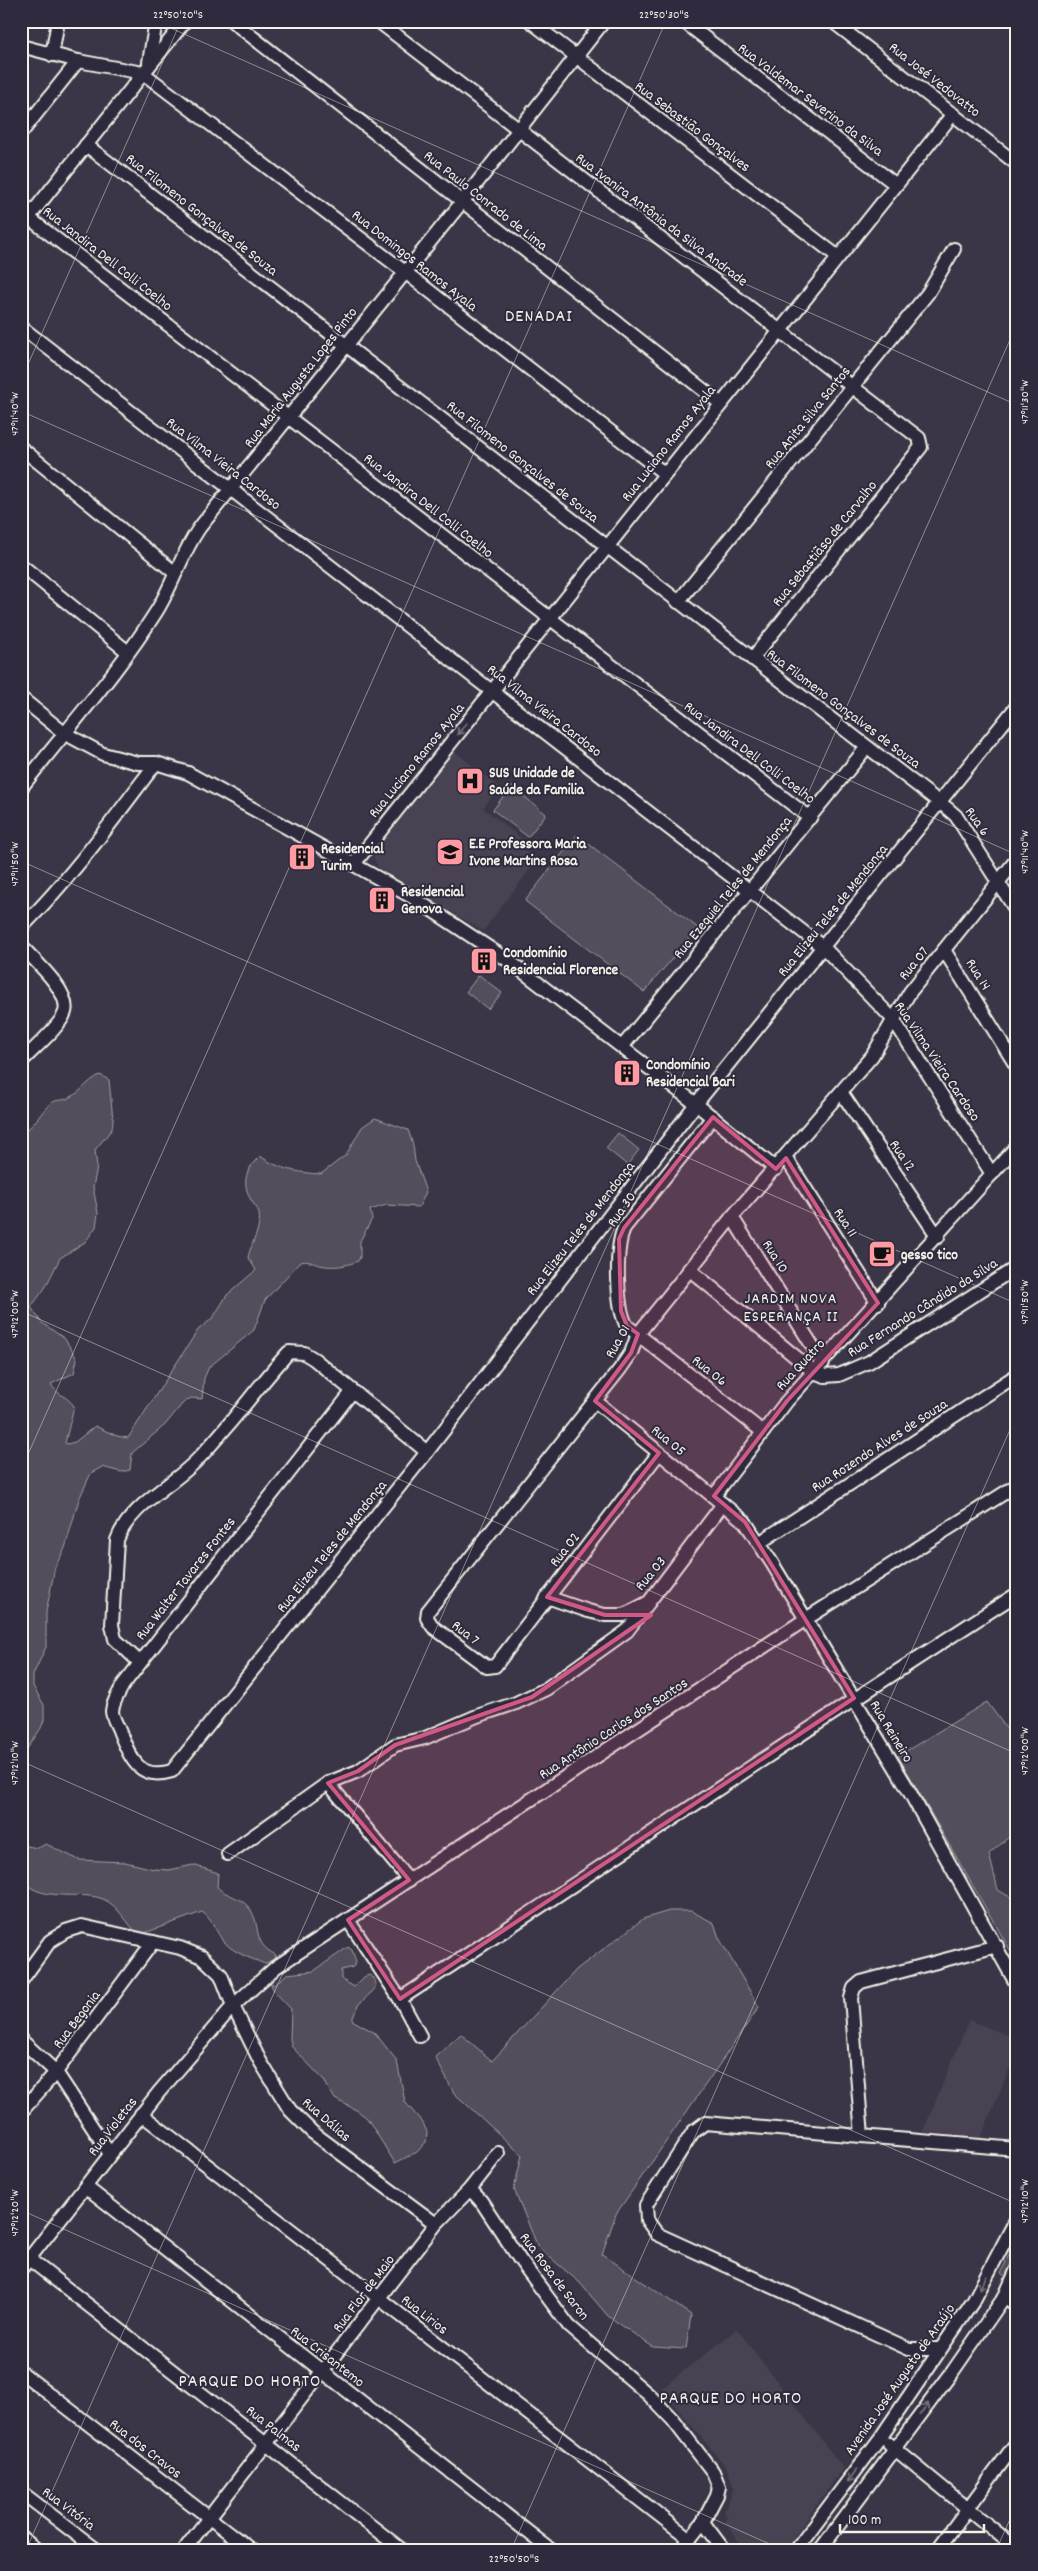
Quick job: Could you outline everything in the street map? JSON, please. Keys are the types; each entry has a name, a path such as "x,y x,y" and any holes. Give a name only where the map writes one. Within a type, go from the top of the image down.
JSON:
{"main road":[{"path":"21,2540 34,2550"}],"street":[{"path":"52,55 58,21"},
{"path":"146,69 156,21"},
{"path":"25,222 185,21"},
{"name":"Rua Paulo Conrado de Lima","path":"232,21 720,403"},
{"name":"Rua Ivanira Antônia da Silva Andrade","path":"378,21 853,385 919,438 921,447"},
{"name":"Rua Sebastião Gonçalves","path":"530,21 837,256"},
{"name":"Rua Maria Augusta Lopes Pinto","path":"21,788 128,652 157,610 187,546 345,344 462,202 604,21"},
{"name":"Rua Valdemar Severino da Silva","path":"683,21 895,184"},
{"name":"Rua José Vedovatto","path":"832,21 1017,164"},
{"path":"21,46 78,61 146,69"},
{"path":"21,133 78,61"},
{"name":"Rua Domingos Ramos Ayala","path":"146,69 665,474"},
{"name":"Rua Luciano Ramos Ayala","path":"354,864 952,114"},
{"name":"Rua Filomeno Gonçalves de Souza","path":"86,145 867,748 940,802"},
{"name":"Rua Jandira Dell Colli Coelho","path":"25,222 289,418 810,818"},
{"name":"Rua Anita Silva Santos","path":"678,602 928,293 954,248"},
{"name":"Rua Vilma Vieira Cardoso","path":"21,327 493,690 824,948 893,1019 992,1174"},
{"name":"Rua Sebastiãso de Carvalho","path":"752,658 921,447"},
{"path":"21,448 174,572"},
{"path":"21,565 128,652"},
{"path":"21,698 64,733 103,754 138,763 156,763 188,773 412,897 509,960 713,1117 776,1169"},
{"name":"Rua Elizeu Teles de Mendonça","path":"172,1771 427,1452 696,1104 824,948 1017,706"},
{"name":"Rua Ezequiel Teles de Mendonça","path":"622,1047 867,748"},
{"path":"21,928 53,896 89,852 156,763"},
{"name":"Rua 6","path":"940,802 956,816 1017,912"},
{"name":"Rua 07","path":"841,1092 885,1038 893,1019 910,992 1017,859"},
{"path":"21,946 61,991 66,1001 65,1013 21,1062"},
{"name":"Rua 14","path":"944,950 1017,1067"},
{"name":"Rua 01","path":"428,1611 595,1401 631,1353 638,1334 689,1269 841,1092"},
{"name":"Rua 12","path":"841,1092 938,1236"},
{"name":"Rua 30","path":"638,1334 627,1326 621,1311 619,1239 624,1228 713,1117"},
{"name":"Rua Quatro","path":"718,1500 762,1432 1017,1146"},
{"name":"Rua 11","path":"786,1158 878,1303"},
{"name":"Rua 10","path":"732,1217 819,1368"},
{"name":"Rua Fernando Cândido da Silva","path":"819,1368 825,1376 839,1375 869,1362 1017,1267"},
{"path":"689,1269 819,1368"},
{"name":"Rua 06","path":"638,1334 762,1432"},
{"path":"139,1662 115,1639 112,1625 117,1540 121,1528 132,1516 196,1462 289,1352 304,1353 314,1359 427,1452"},
{"name":"Rua Rozendo Alves de Souza","path":"760,1543 1017,1374"},
{"name":"Rua Walter Tavares Fontes","path":"172,1771 154,1775 138,1766 131,1757 112,1713 114,1703 123,1685 139,1662 352,1392"},
{"name":"Rua 05","path":"595,1401 718,1500"},
{"name":"Rua 02","path":"495,1666 659,1453"},
{"name":"Rua Antônio Carlos dos Santos","path":"233,2006 276,1967 806,1619 1017,1485"},
{"name":"Rua Reineiro","path":"718,1500 745,1522 760,1543 854,1698 997,1946 1017,1985"},
{"name":"Rua 03","path":"548,1597 605,1614 624,1615 649,1602 718,1500"},
{"path":"400,1998 668,1824 854,1698 1017,1594"},
{"path":"228,1854 328,1783 358,1771 396,1745 425,1738 539,1693 626,1631 649,1602"},
{"name":"Rua 7","path":"428,1611 427,1618 433,1627 487,1667 495,1666"},
{"path":"328,1783 409,1880"},
{"path":"348,1920 400,1998 420,2036"},
{"name":"Rua Dálias","path":"21,1981 50,1941 82,1926 180,1948 202,1958 221,1975 233,2006 260,2061 290,2110 312,2132 436,2224"},
{"name":"Rua Begonia","path":"21,2112 56,2072 153,1942"},
{"path":"862,2136 851,1998 854,1988 861,1982 997,1946"},
{"name":"Rua Violetas","path":"25,2264 141,2114 233,2006"},
{"path":"21,2040 56,2072 110,2154"},
{"name":"Rua Lirios","path":"141,2114 690,2539"},
{"path":"940,2349 909,2348 657,2234 650,2226 645,2212 646,2205 694,2132 704,2124 1016,2149"},
{"name":"Rua Flor de Maio","path":"184,2550 268,2444 436,2224 470,2190 498,2153"},
{"name":"Rua Crisantemo","path":"86,2187 551,2550"},
{"name":"Rua Rosa de Saron","path":"470,2190 481,2201 520,2260 569,2326 656,2401 713,2472 719,2487 717,2495 703,2522"},
{"name":"Avenida José Augusto de Araújo","path":"820,2550 887,2442 922,2375 974,2300 1017,2218"},
{"name":"Rua Palmas","path":"25,2264 268,2444 402,2550"},
{"name":"Avenida José Augusto de Araújo","path":"796,2550 887,2442 1005,2296 1017,2269"},
{"path":"1005,2296 1017,2306"},
{"path":"909,2348 917,2357 922,2375"},
{"name":"Rua dos Cravos","path":"21,2372 252,2550"},
{"path":"887,2442 1017,2549"},
{"path":"937,2550 1017,2442"},
{"name":"Rua Vitória","path":"21,2492 97,2550"},
{"path":"681,2550 703,2522 724,2550"}],"highlighted area":[{"path":"713,1117 776,1169 786,1158 878,1303 787,1401 714,1496 745,1522 854,1698 400,1999 348,1920 409,1880 328,1783 358,1771 395,1745 532,1697 651,1615 605,1615 547,1597 659,1453 595,1401 631,1353 638,1334 627,1326 621,1311 619,1239 624,1228"}],"shaded area":[{"name":"E.E Professora Maria Ivone Martins Rosa","path":"454,751 499,787 483,808 527,843 523,849 537,860 483,931 379,868 374,858 375,849"},
{"path":"511,786 546,814 528,837 493,810"},
{"path":"577,835 698,928 644,992 525,901"},
{"path":"479,975 502,993 488,1009 466,992"},
{"path":"100,1075 109,1080 113,1120 112,1129 95,1150 97,1167 93,1187 98,1213 96,1227 85,1242 60,1258 45,1288 31,1307 41,1322 65,1339 77,1359 74,1373 51,1384 56,1391 74,1406 65,1443 67,1444 75,1442 95,1426 117,1436 128,1438 198,1330 213,1318 227,1295 256,1270 248,1257 258,1230 260,1218 258,1209 248,1193 246,1182 248,1171 260,1156 289,1170 321,1174 346,1155 362,1127 375,1118 408,1130 413,1145 415,1161 426,1192 419,1207 386,1205 370,1210 372,1219 360,1241 360,1257 358,1261 335,1266 300,1262 265,1300 254,1330 209,1367 204,1378 202,1399 191,1398 183,1403 165,1425 132,1453 130,1470 121,1472 102,1467 91,1473 79,1499 65,1548 55,1567 46,1612 46,1647 33,1675 33,1686 44,1705 44,1720 41,1728 25,1752 21,1780 21,1479 26,1443 21,1431 21,1133 34,1123 51,1103 73,1096"},
{"path":"618,1133 639,1150 627,1165 606,1148"},
{"path":"987,1702 1017,1743 1017,1830 989,1854 998,1890 1017,1901 1017,1962 898,1756"},
{"path":"46,1844 79,1860 125,1862 154,1869 169,1870 193,1865 218,1873 217,1887 247,1905 254,1915 260,1940 268,1950 276,1955 275,1958 265,1964 235,1951 225,1943 210,1920 202,1912 139,1935 118,1910 103,1899 49,1894 38,1891 21,1878 21,1845 38,1848"},
{"path":"669,1911 691,1911 714,1923 719,1938 759,2007 616,2214 602,2254 691,2315 686,2349 653,2347 608,2316 580,2283 538,2247 514,2189 522,2155 454,2093 435,2057 461,2034 492,2061 577,1969 643,1919"},
{"path":"348,1947 352,1950 356,1962 353,1967 341,1970 341,1979 354,1987 364,1977 369,1975 374,1978 376,1984 374,1990 358,2005 352,2020 375,2033 397,2061 405,2102 423,2123 427,2132 426,2142 417,2152 395,2163 367,2118 335,2099 323,2079 292,2047 290,2039 291,2009 274,1991 270,1982 274,1985 287,1974 314,1971"},
{"path":"969,2020 1017,2039 1017,2051 981,2137 923,2132"},
{"path":"1017,2236 1017,2252 1006,2277 1001,2273"},
{"path":"737,2329 843,2468 785,2550 745,2550 725,2521 728,2518 724,2512 734,2488 727,2468 661,2389"}],"place":[{"name":"SUS Unidade de Saúde da Familia","path":"470,781"},
{"name":"E.E Professora Maria Ivone Martins Rosa","path":"450,852"},
{"name":"Residencial Turim","path":"302,857"},
{"name":"Residencial Genova","path":"382,900"},
{"name":"Condomínio Residencial Florence","path":"484,961"},
{"name":"Condomínio Residencial Bari","path":"627,1073"},
{"name":"gesso tico","path":"882,1254"}],"district":[{"name":"DENADAI","path":"539,315"},
{"name":"JARDIM NOVA ESPERANÇA II","path":"791,1306"},
{"name":"PARQUE DO HORTO","path":"250,2380"},
{"name":"PARQUE DO HORTO","path":"731,2397"}]}
